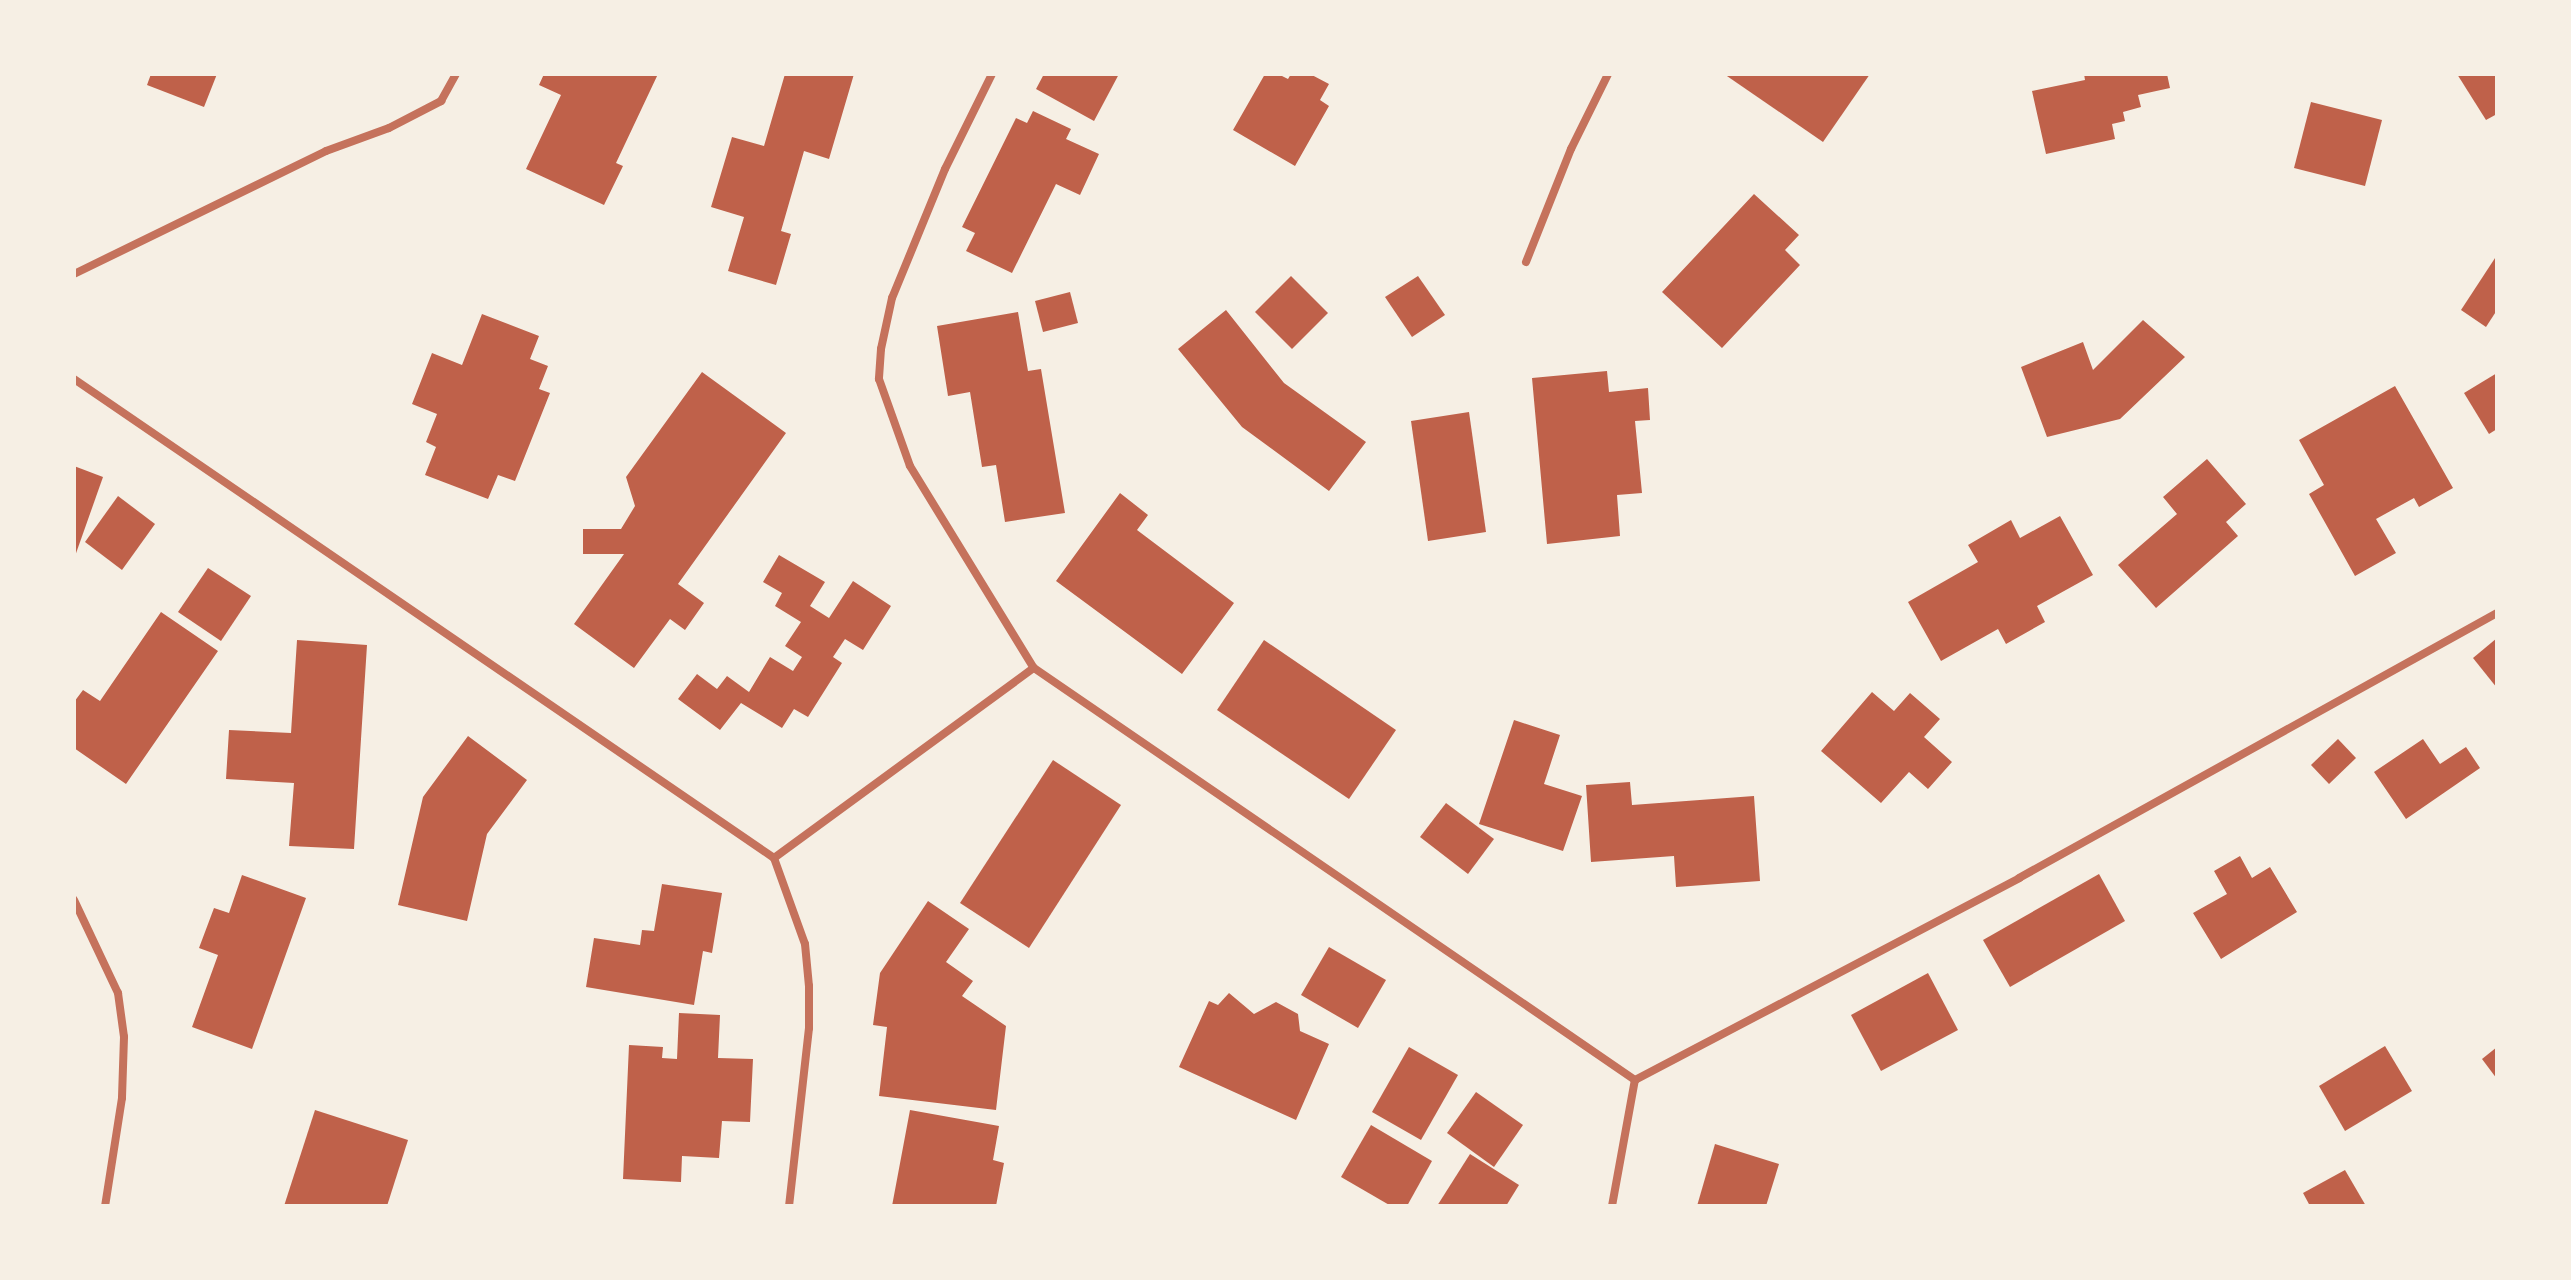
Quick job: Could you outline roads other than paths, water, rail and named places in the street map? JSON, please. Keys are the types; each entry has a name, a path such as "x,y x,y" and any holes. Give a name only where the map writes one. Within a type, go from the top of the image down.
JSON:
{"street":[{"path":"74,274 312,158 389,128 441,101 456,74"},
{"path":"992,74 945,169 892,298 881,349 879,379 910,466 1034,668 1635,1080"},
{"path":"1526,262 1571,149 1608,74"},
{"path":"74,379 320,544 774,858 805,944 809,986 809,1028 789,1206"},
{"path":"1635,1080 2019,878 2497,613"},
{"path":"774,858 1034,668"},
{"path":"74,900 118,993 124,1037 122,1098 105,1206"},
{"path":"1612,1206 1635,1080"}]}
